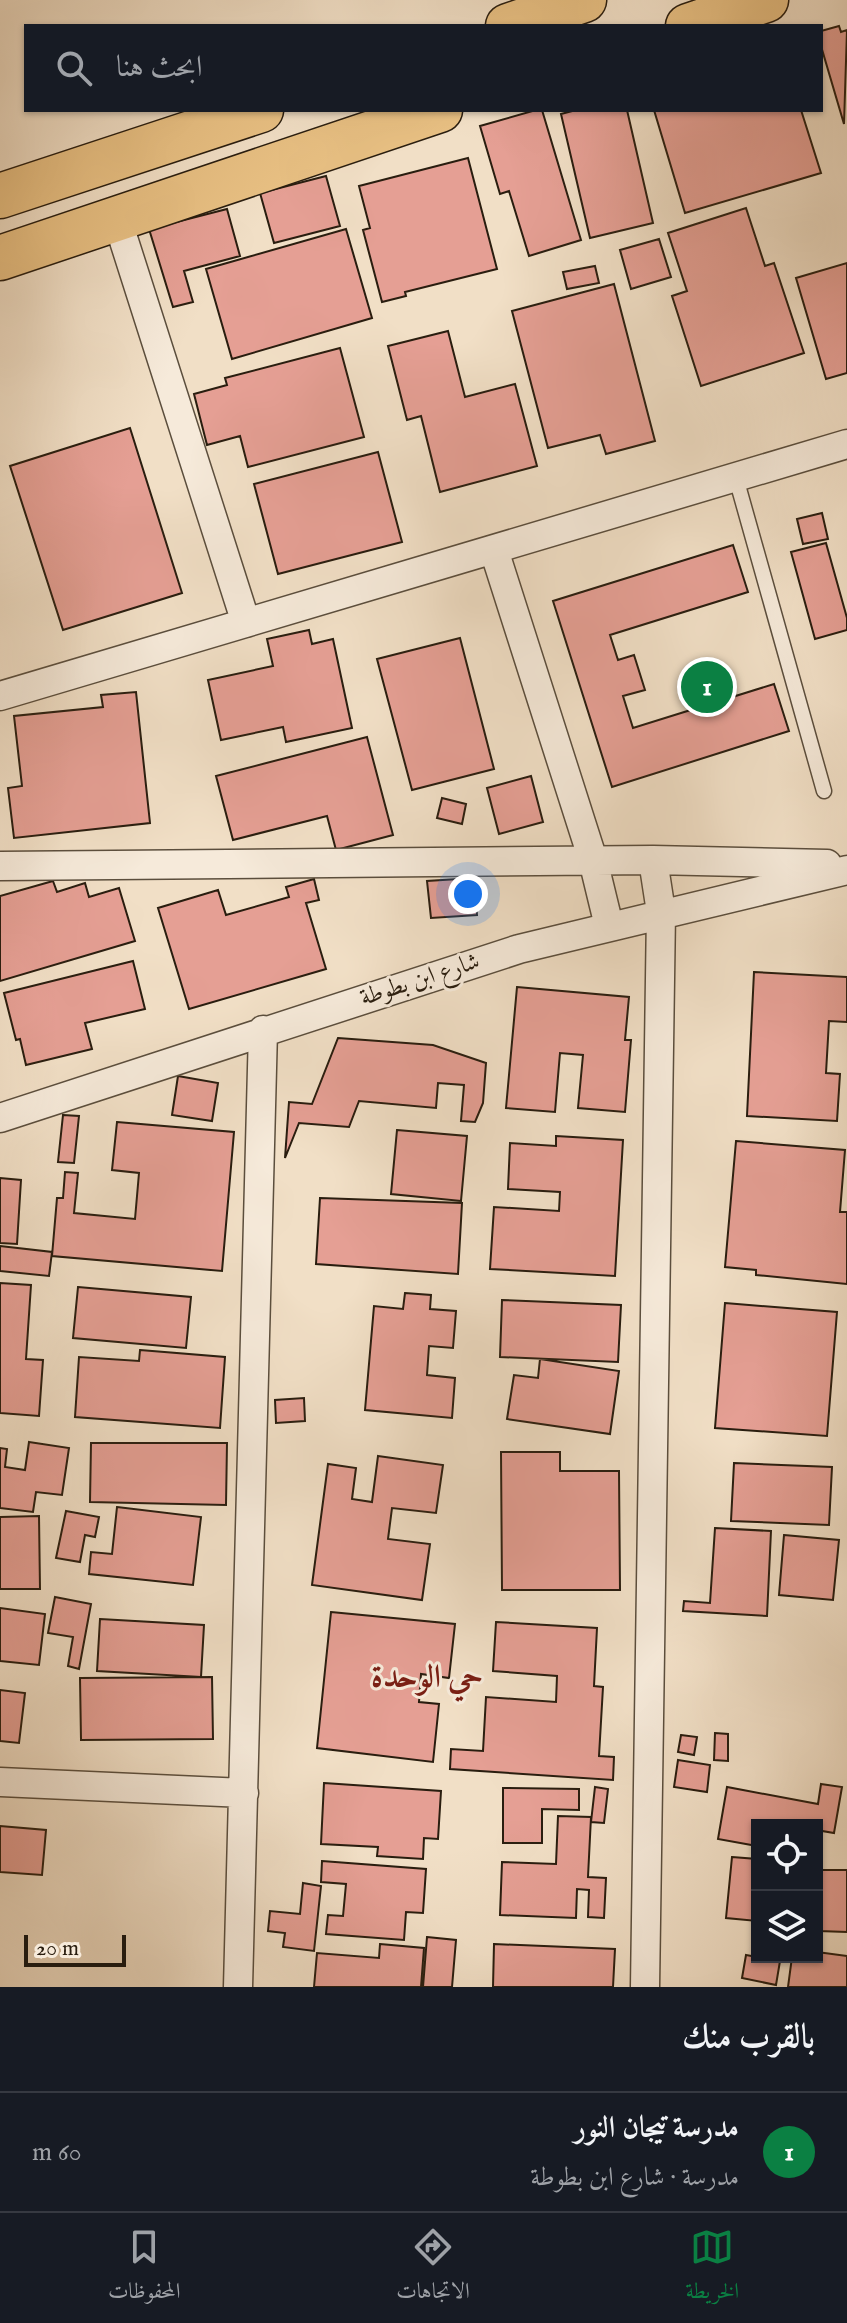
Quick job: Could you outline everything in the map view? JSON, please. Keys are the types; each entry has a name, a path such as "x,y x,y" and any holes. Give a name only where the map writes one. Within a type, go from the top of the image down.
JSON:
{"main road":[{"path":"514,24 584,0"},
{"path":"694,24 760,1"},
{"path":"0,196 255,112"},
{"path":"0,258 434,112"}],"street":[{"path":"117,219 246,623"},
{"path":"0,696 847,444"},
{"path":"494,550 593,860 609,926"},
{"path":"645,1987 661,912 653,860"},
{"path":"0,866 653,860 847,867"},
{"name":"شارع ابن بطوطة","path":"0,1118 519,949 847,867"},
{"path":"238,1987 263,1030"},
{"path":"0,1782 244,1793"}],"lane":[{"path":"736,478 824,791"}],"building":[{"path":"839,26 841,32 847,30 844,124 823,53 823,30"},
{"path":"529,112 543,112 581,240 529,256 509,191 500,194 480,126"},
{"path":"627,112 653,223 590,238 561,114"},
{"path":"655,112 802,112 821,173 685,213"},
{"path":"468,158 497,269 405,292 406,296 382,302 363,230 370,228 359,186"},
{"path":"326,176 340,226 274,243 260,193"},
{"path":"746,208 765,266 774,263 804,353 701,386 672,296 687,291 668,233"},
{"path":"227,209 240,256 184,271 193,302 173,307 149,229"},
{"path":"346,229 372,318 232,359 206,269"},
{"path":"659,239 671,277 631,289 620,250"},
{"path":"847,263 847,373 826,379 796,278"},
{"path":"595,266 599,283 567,289 563,272"},
{"path":"614,284 655,441 606,454 600,435 548,448 512,311"},
{"path":"448,331 465,397 515,384 537,466 440,492 421,416 407,420 388,346"},
{"path":"340,348 364,437 248,467 240,436 207,445 194,394 227,385 225,378"},
{"path":"130,428 182,593 63,630 10,466"},
{"path":"378,452 402,542 278,574 254,484"},
{"path":"822,513 828,539 803,544 797,519"},
{"path":"826,543 847,618 847,630 815,639 791,552"},
{"path":"733,545 748,592 610,635 618,660 634,655 645,690 623,696 633,728 774,684 789,731 612,787 553,601"},
{"path":"309,630 312,644 333,639 352,728 286,742 283,727 221,740 208,680 273,666 267,639"},
{"path":"460,638 494,769 412,790 377,659"},
{"path":"136,692 150,823 14,838 8,788 22,786 14,716 103,707 101,695"},
{"path":"367,737 393,835 336,850 327,816 233,840 216,776"},
{"path":"531,776 543,822 499,834 487,788"},
{"path":"442,798 466,804 462,824 437,818"},
{"path":"474,878 477,915 431,918 427,881"},
{"path":"314,879 319,900 306,903 326,969 189,1009 158,908 218,890 226,915 289,897 286,887"},
{"path":"53,881 57,892 85,883 89,897 119,888 135,941 0,981 0,896"},
{"path":"133,961 145,1009 85,1023 92,1049 26,1065 4,993"},
{"path":"754,972 847,977 847,1022 829,1021 826,1073 840,1074 837,1121 747,1116"},
{"path":"517,987 629,997 625,1040 631,1040 625,1112 578,1108 583,1055 560,1053 555,1112 506,1108"},
{"path":"338,1038 433,1045 486,1063 483,1103 475,1122 461,1121 464,1085 438,1083 436,1108 359,1101 349,1127 299,1123 285,1158 289,1102 312,1104"},
{"path":"178,1076 218,1083 212,1121 172,1115"},
{"path":"63,1115 79,1116 74,1163 58,1162"},
{"path":"117,1122 234,1132 222,1271 52,1256 57,1198 63,1198 65,1172 78,1173 74,1213 135,1219 139,1173 112,1170"},
{"path":"397,1130 467,1136 461,1201 391,1194"},
{"path":"556,1136 623,1140 615,1276 490,1269 494,1207 559,1211 560,1192 508,1189 510,1143 556,1146"},
{"path":"736,1141 845,1150 840,1212 847,1212 847,1284 756,1275 756,1270 725,1267"},
{"path":"0,1178 21,1180 17,1244 0,1243"},
{"path":"320,1198 462,1203 458,1274 316,1264"},
{"path":"0,1246 52,1252 49,1276 0,1271"},
{"path":"0,1283 31,1285 26,1359 43,1360 39,1416 0,1413"},
{"path":"78,1287 191,1297 186,1348 73,1338"},
{"path":"405,1293 431,1295 430,1309 456,1311 453,1348 429,1346 427,1375 455,1378 452,1418 365,1410 374,1306 403,1309"},
{"path":"502,1300 621,1305 618,1362 500,1357"},
{"path":"725,1303 837,1312 827,1436 715,1428"},
{"path":"140,1350 225,1357 220,1428 75,1417 79,1357 139,1361"},
{"path":"540,1359 619,1371 610,1434 507,1419 514,1375 538,1378"},
{"path":"304,1398 305,1421 276,1423 275,1400"},
{"path":"29,1442 69,1448 62,1495 36,1492 33,1512 0,1508 0,1448 7,1449 5,1467 25,1470"},
{"path":"91,1443 227,1443 226,1505 90,1502"},
{"path":"501,1452 560,1452 560,1471 619,1471 620,1590 502,1590"},
{"path":"378,1456 443,1465 436,1513 392,1508 388,1539 430,1544 422,1600 312,1585 328,1464 356,1468 352,1499 372,1502"},
{"path":"734,1463 832,1467 829,1525 731,1521"},
{"path":"117,1507 201,1517 193,1585 89,1574 91,1552 112,1554"},
{"path":"66,1511 99,1517 95,1537 85,1535 80,1562 56,1558"},
{"path":"39,1516 40,1589 0,1589 0,1517"},
{"path":"715,1528 771,1531 767,1616 683,1611 684,1601 710,1603"},
{"path":"784,1535 839,1540 833,1600 779,1595"},
{"path":"55,1597 91,1604 79,1669 68,1666 73,1637 48,1633"},
{"path":"0,1608 45,1614 39,1665 0,1661"},
{"path":"331,1612 455,1624 449,1678 421,1674 419,1702 439,1704 433,1762 317,1748"},
{"path":"100,1619 204,1625 201,1677 97,1671"},
{"path":"496,1622 597,1628 594,1686 603,1687 599,1756 614,1757 613,1780 450,1769 451,1749 483,1751 486,1697 556,1702 557,1676 493,1671"},
{"path":"212,1677 213,1739 81,1740 80,1678"},
{"path":"0,1690 25,1693 19,1743 0,1741"},
{"path":"715,1733 728,1734 728,1761 714,1760"},
{"path":"681,1735 697,1737 694,1755 678,1752"},
{"path":"678,1760 710,1765 707,1792 674,1787"},
{"path":"324,1783 441,1791 438,1839 424,1838 423,1859 377,1856 378,1847 321,1844"},
{"path":"821,1784 842,1787 834,1833 823,1831 823,1819 751,1819 751,1845 718,1839 727,1787 818,1804"},
{"path":"595,1787 608,1789 604,1823 591,1822"},
{"path":"503,1788 579,1789 579,1810 542,1809 542,1843 503,1843"},
{"path":"558,1816 591,1817 588,1877 606,1878 604,1918 588,1917 589,1890 577,1889 576,1918 500,1915 502,1862 556,1864"},
{"path":"0,1826 46,1830 42,1875 0,1872"},
{"path":"732,1857 751,1859 751,1920 726,1918"},
{"path":"322,1861 426,1869 423,1913 406,1912 404,1940 326,1934 328,1915 343,1916 346,1884 321,1882"},
{"path":"823,1870 847,1870 847,1932 823,1931"},
{"path":"303,1883 321,1886 314,1951 283,1947 285,1933 268,1931 270,1911 300,1914"},
{"path":"427,1937 456,1940 452,1987 423,1987"},
{"path":"380,1944 424,1948 421,1987 314,1987 317,1953 379,1958"},
{"path":"494,1944 615,1949 613,1987 493,1987"},
{"path":"823,1953 847,1956 847,1987 788,1987 791,1963 823,1963"},
{"path":"746,1955 751,1956 751,1963 780,1963 776,1985 742,1978"}],"place":[{"name":"مدرسة تيجان النور","path":"707,687"}],"district":[{"name":"حي الوحدة","path":"427,1678"}]}
